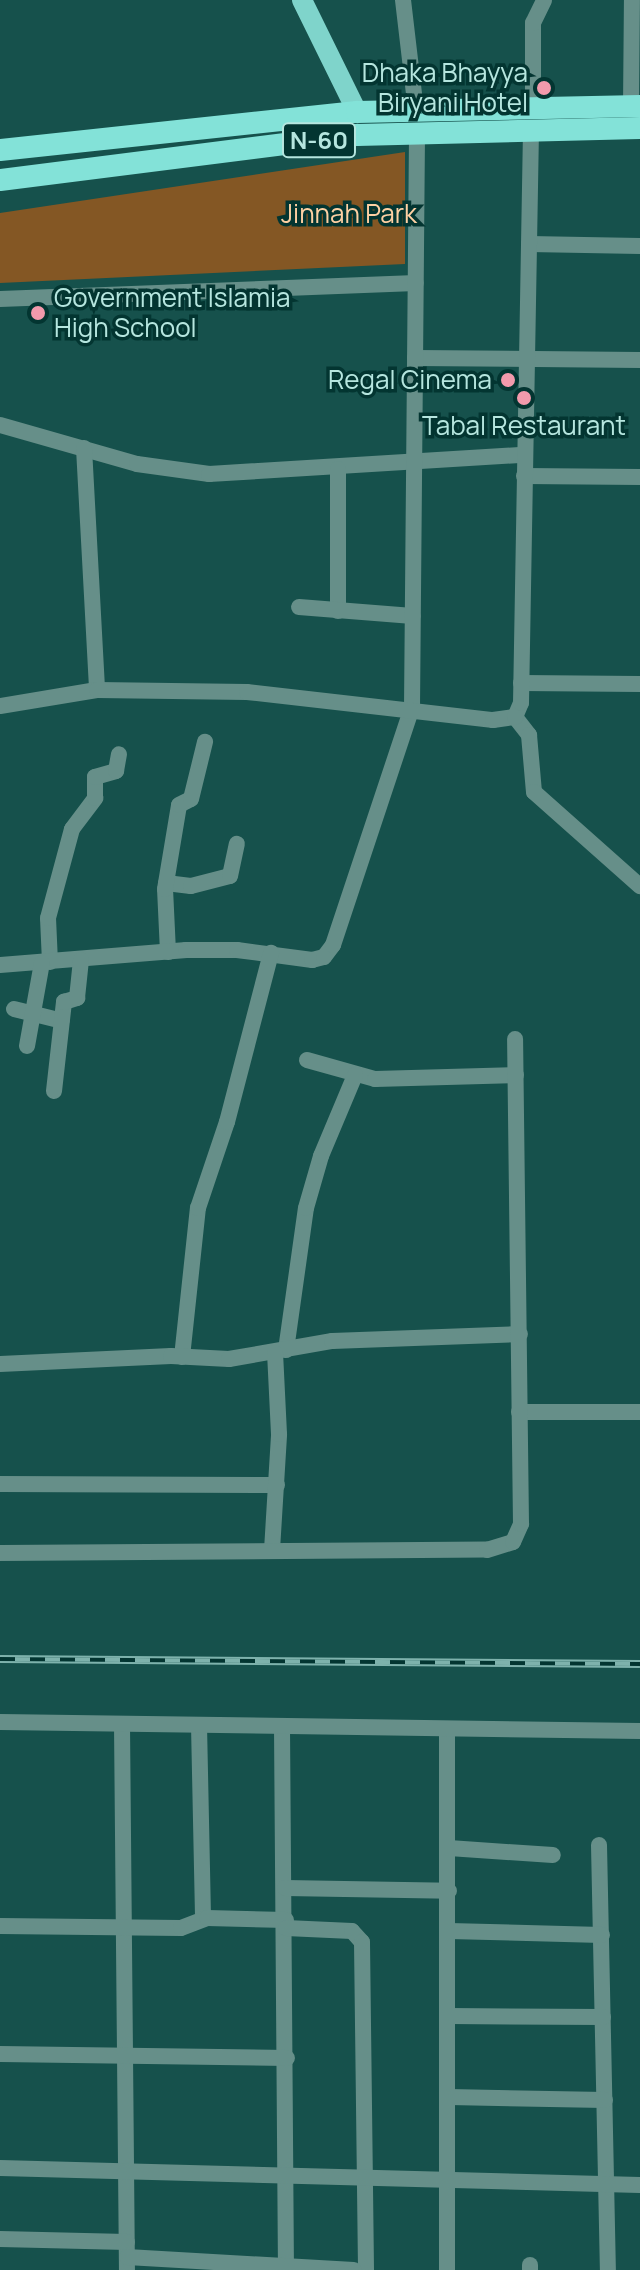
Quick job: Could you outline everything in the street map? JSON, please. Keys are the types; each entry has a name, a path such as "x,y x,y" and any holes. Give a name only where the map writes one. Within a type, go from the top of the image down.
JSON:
{"highway":[{"name":"N-60","path":"0,150 357,112 416,111 532,119"},
{"name":"N-60","path":"0,180 357,135 417,134 532,119 637,114"},
{"path":"124,135 127,165"}],"main road":[{"path":"302,0 357,112"}],"street":[{"path":"403,0 416,111"},
{"path":"544,0 533,23 524,357 521,683 515,717 529,735 534,792 640,886"},
{"path":"632,0 637,114"},
{"path":"0,965 168,952 271,953 312,960 324,957 333,945 412,708 417,134"},
{"path":"529,244 640,246"},
{"path":"0,299 416,283"},
{"path":"415,358 640,360"},
{"path":"0,425 84,448 209,474 338,469 415,458 523,455"},
{"path":"84,448 97,690"},
{"path":"338,469 338,611"},
{"path":"524,476 640,477"},
{"path":"299,607 413,616"},
{"path":"521,683 640,684"},
{"path":"0,706 97,690 247,692 412,708 493,720 515,717"},
{"path":"168,952 166,883 179,805 191,799 205,742"},
{"path":"27,1046 46,962 50,908 72,829 95,798 95,777 116,771 119,754"},
{"path":"166,883 191,886 230,876 237,844"},
{"path":"182,1357 198,1208 227,1122 271,953"},
{"path":"54,1091 65,1001 78,998 81,960"},
{"path":"14,1009 62,1021"},
{"path":"0,1553 507,1545 521,1524 515,1039"},
{"path":"307,1060 355,1075 516,1075"},
{"path":"272,1550 280,1351 312,1185 355,1075"},
{"path":"0,1364 182,1357 229,1359 344,1340 520,1334"},
{"path":"519,1412 640,1412"},
{"path":"0,1484 277,1485"},
{"path":"0,1722 640,1731"},
{"path":"122,1724 129,2169 127,2256"},
{"path":"199,1725 203,1919"},
{"path":"282,1727 289,2175 286,2268"},
{"path":"447,1730 447,2270"},
{"path":"599,1845 608,2270"},
{"path":"449,1848 553,1855"},
{"path":"285,1888 449,1891"},
{"path":"0,1926 189,1927 203,1919 352,1931 362,1942 368,2178 366,2270"},
{"path":"449,1931 602,1935"},
{"path":"449,2016 603,2017"},
{"path":"0,2054 287,2058"},
{"path":"449,2097 605,2100"},
{"path":"0,2168 129,2169 640,2185"},
{"path":"0,2239 127,2256 354,2270"}],"green space":[{"name":"Jinnah Park","path":"405,152 405,264 0,283 0,213"}],"railway":[{"path":"0,1659 640,1664"}],"place":[{"name":"Dhaka Bhayya Biryani Hotel","path":"544,88"},
{"name":"Government Islamia High School","path":"38,313"},
{"name":"Regal Cinema","path":"508,380"},
{"name":"Tabal Restaurant","path":"524,398"}]}
